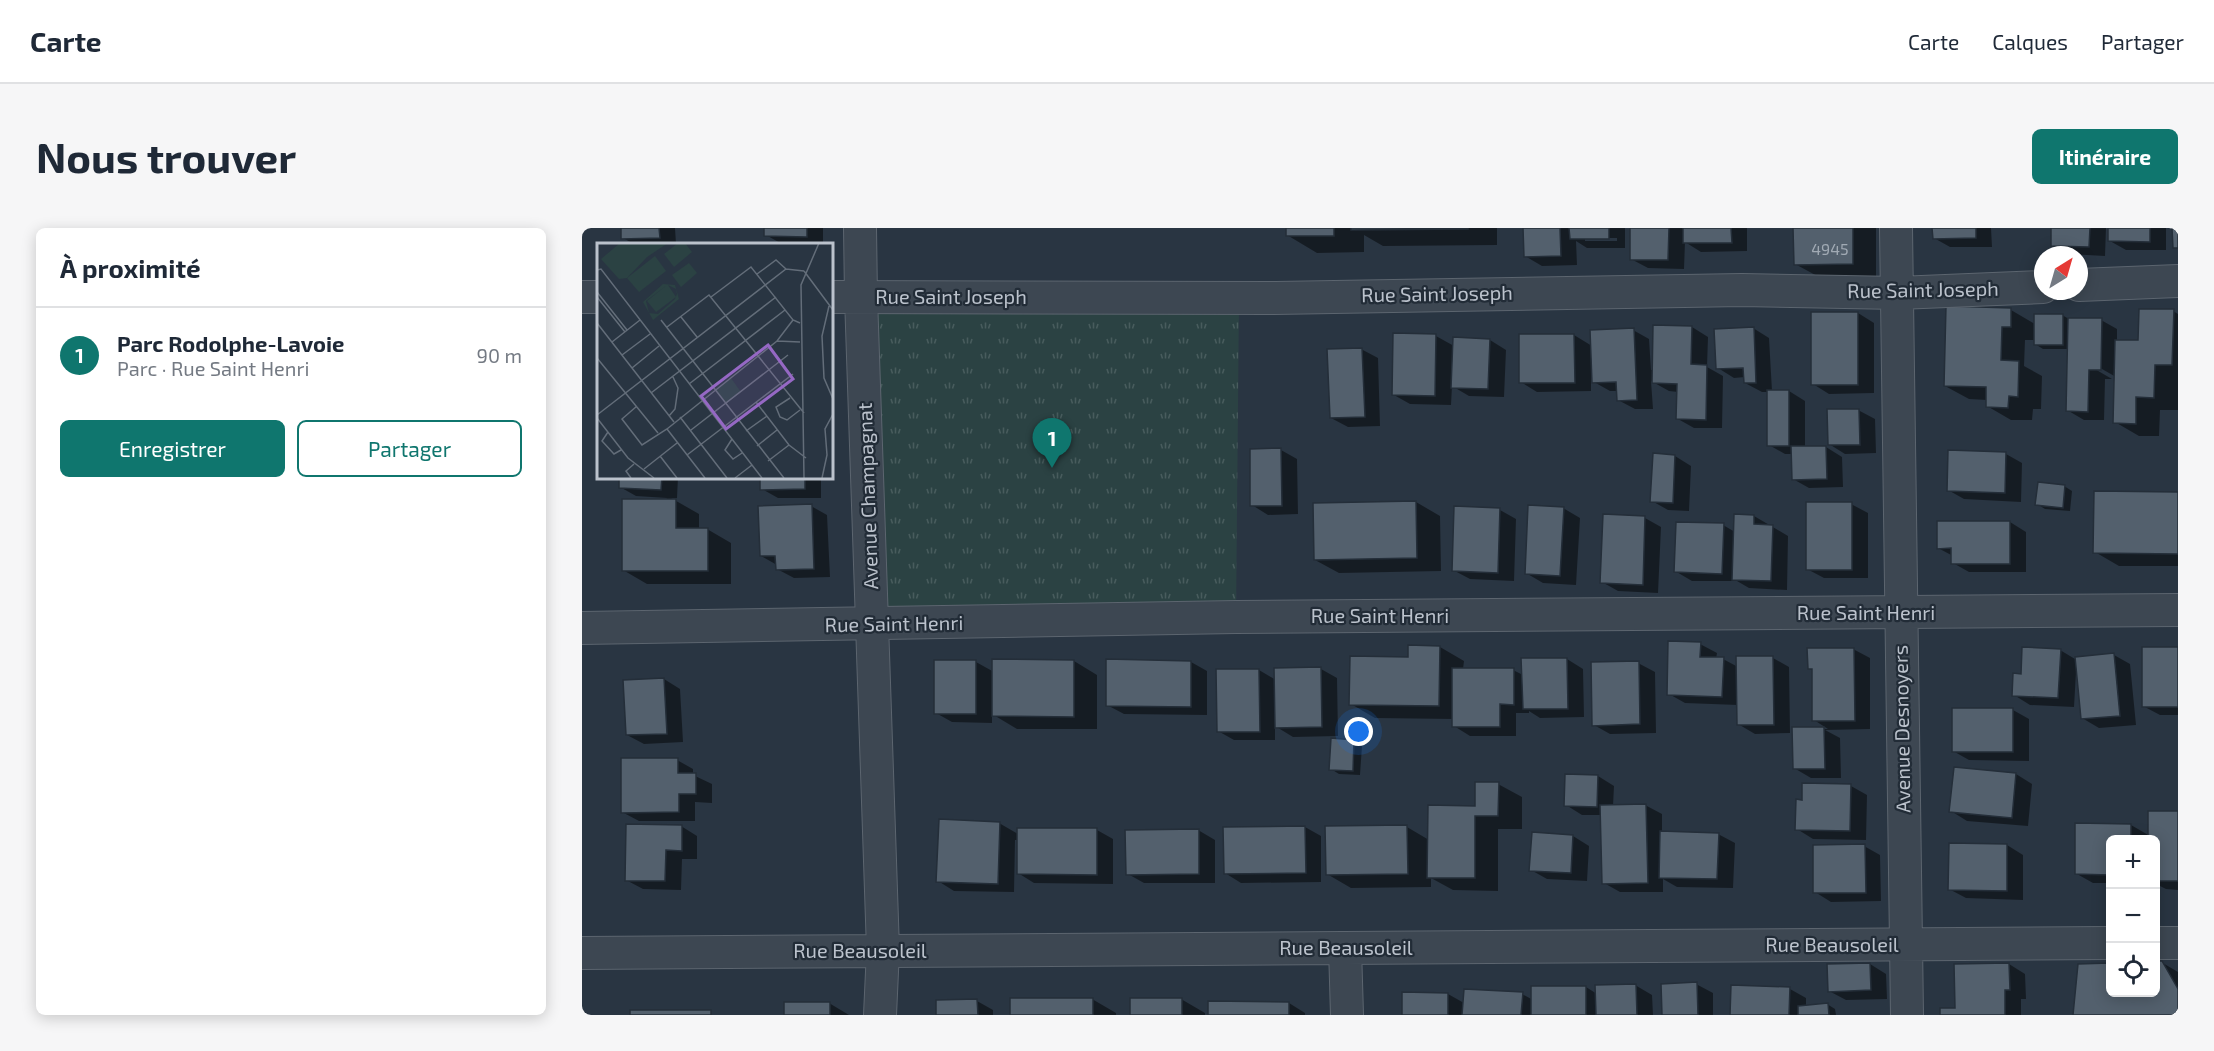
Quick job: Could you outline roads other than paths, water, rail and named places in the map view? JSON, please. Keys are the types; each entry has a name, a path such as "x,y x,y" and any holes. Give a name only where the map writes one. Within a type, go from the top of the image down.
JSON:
{"street":[{"name":"Avenue Champagnat","path":"860,228 846,297 873,624 883,950 880,1015"},
{"name":"Avenue Desnoyers","path":"1896,228 1907,1015"},
{"path":"2088,285 2178,281"},
{"name":"Rue Saint Joseph","path":"846,297 1275,298 1742,290 1898,293 2034,287"},
{"name":"Rue Saint Henri","path":"582,628 1236,617 2178,610"},
{"name":"Rue Beausoleil","path":"582,953 2106,943"},
{"path":"2160,943 2178,943"},
{"path":"1346,948 1347,1015"}],"place":[{"name":"Parc Rodolphe-Lavoie","path":"1052,468"}]}
